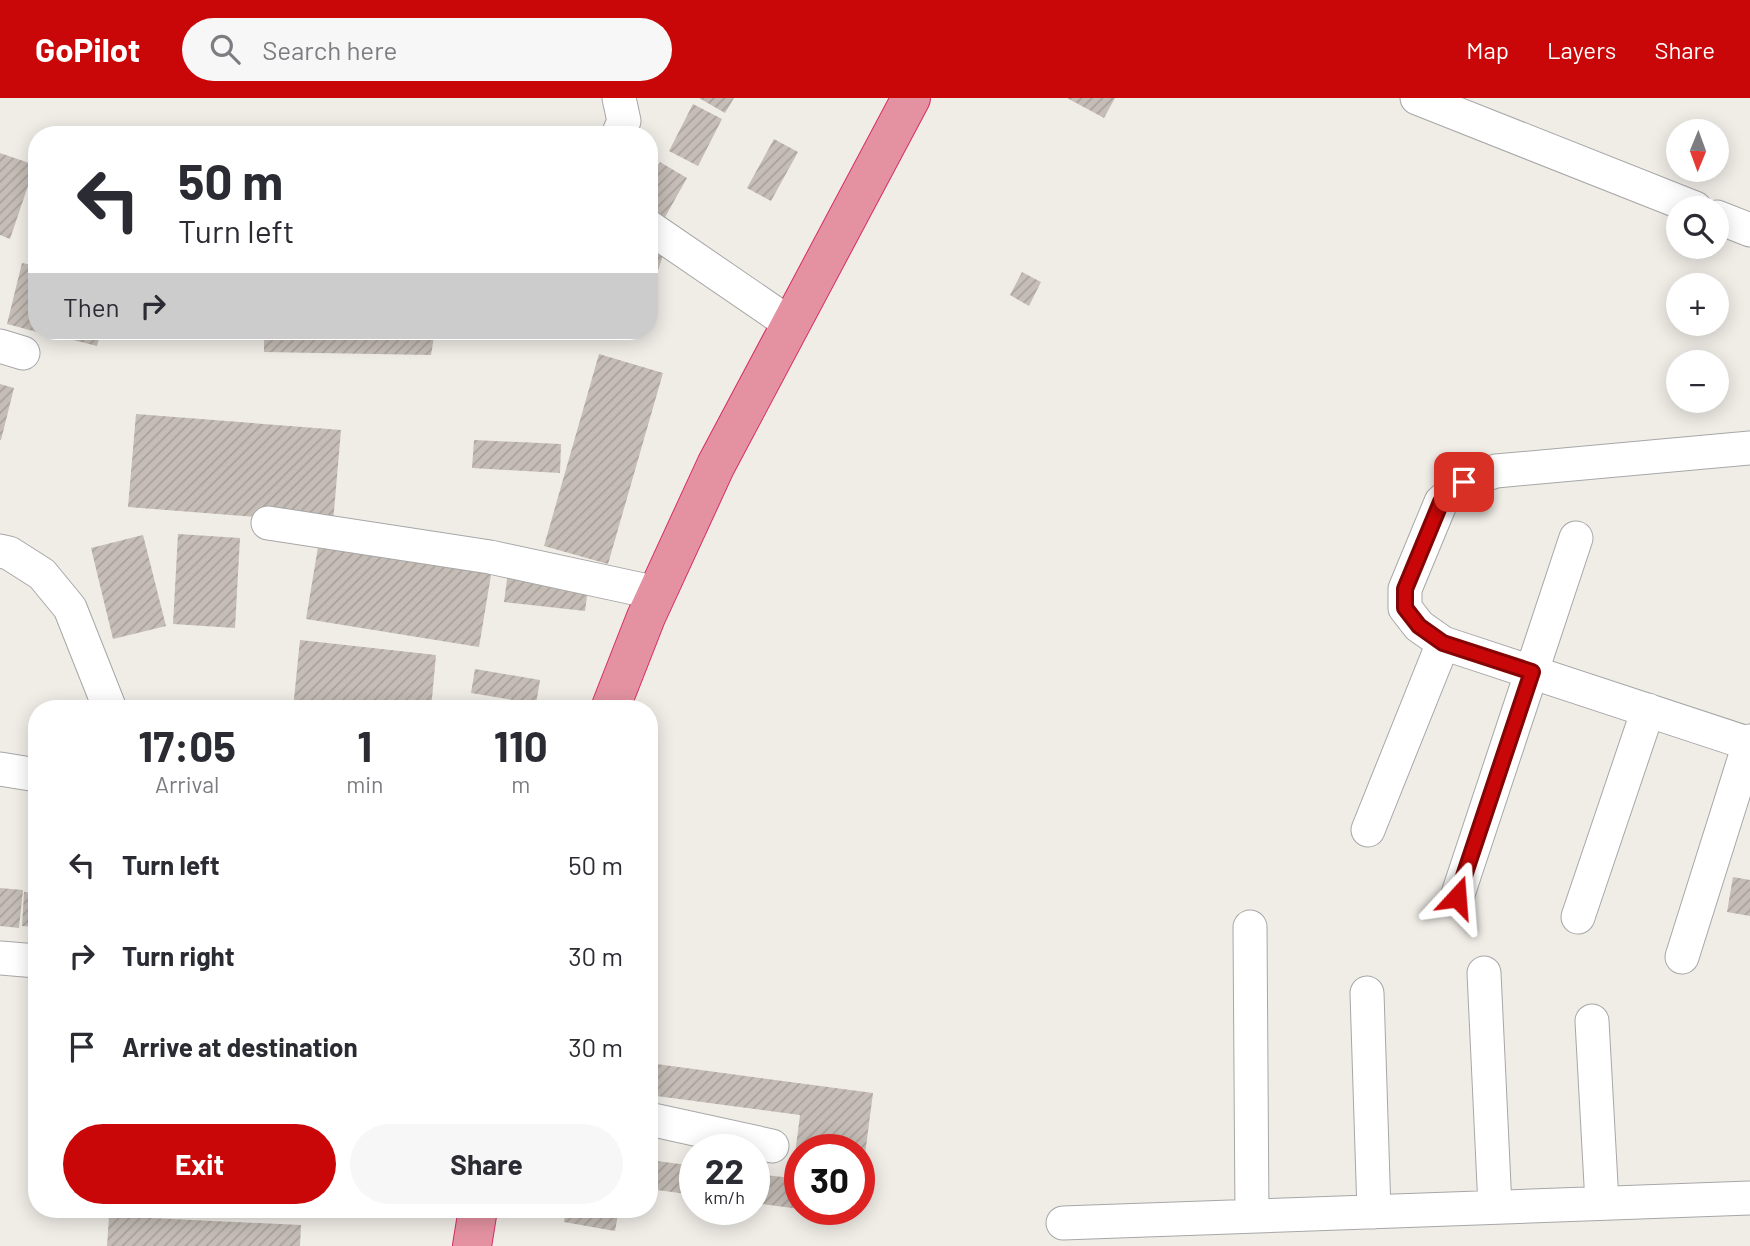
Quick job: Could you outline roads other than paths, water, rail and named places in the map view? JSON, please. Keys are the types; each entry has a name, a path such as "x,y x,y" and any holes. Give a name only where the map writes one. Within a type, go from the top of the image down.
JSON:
{"highway":[{"path":"614,700 657,593 716,465 789,323 911,98"},
{"path":"472,1246 477,1218"}],"street":[{"path":"1417,98 1666,197"},
{"path":"1729,222 1750,230"},
{"path":"658,234 789,323"},
{"path":"1682,957 1750,743 1443,643 1419,626 1405,608 1405,589 1441,502 1464,482 1496,471 1750,448"},
{"path":"268,523 490,557 657,593"},
{"path":"1457,897 1576,538"},
{"path":"0,551 9,553 42,574 70,608 106,700"},
{"path":"1368,830 1443,643"},
{"path":"1578,917 1648,710"},
{"path":"0,769 28,774"},
{"path":"1250,927 1252,1216"},
{"path":"0,958 28,960"},
{"path":"1485,973 1495,1207"},
{"path":"1367,993 1374,1212"},
{"path":"1592,1021 1602,1203"},
{"path":"658,1121 772,1146"},
{"path":"1063,1223 1750,1198"}]}
